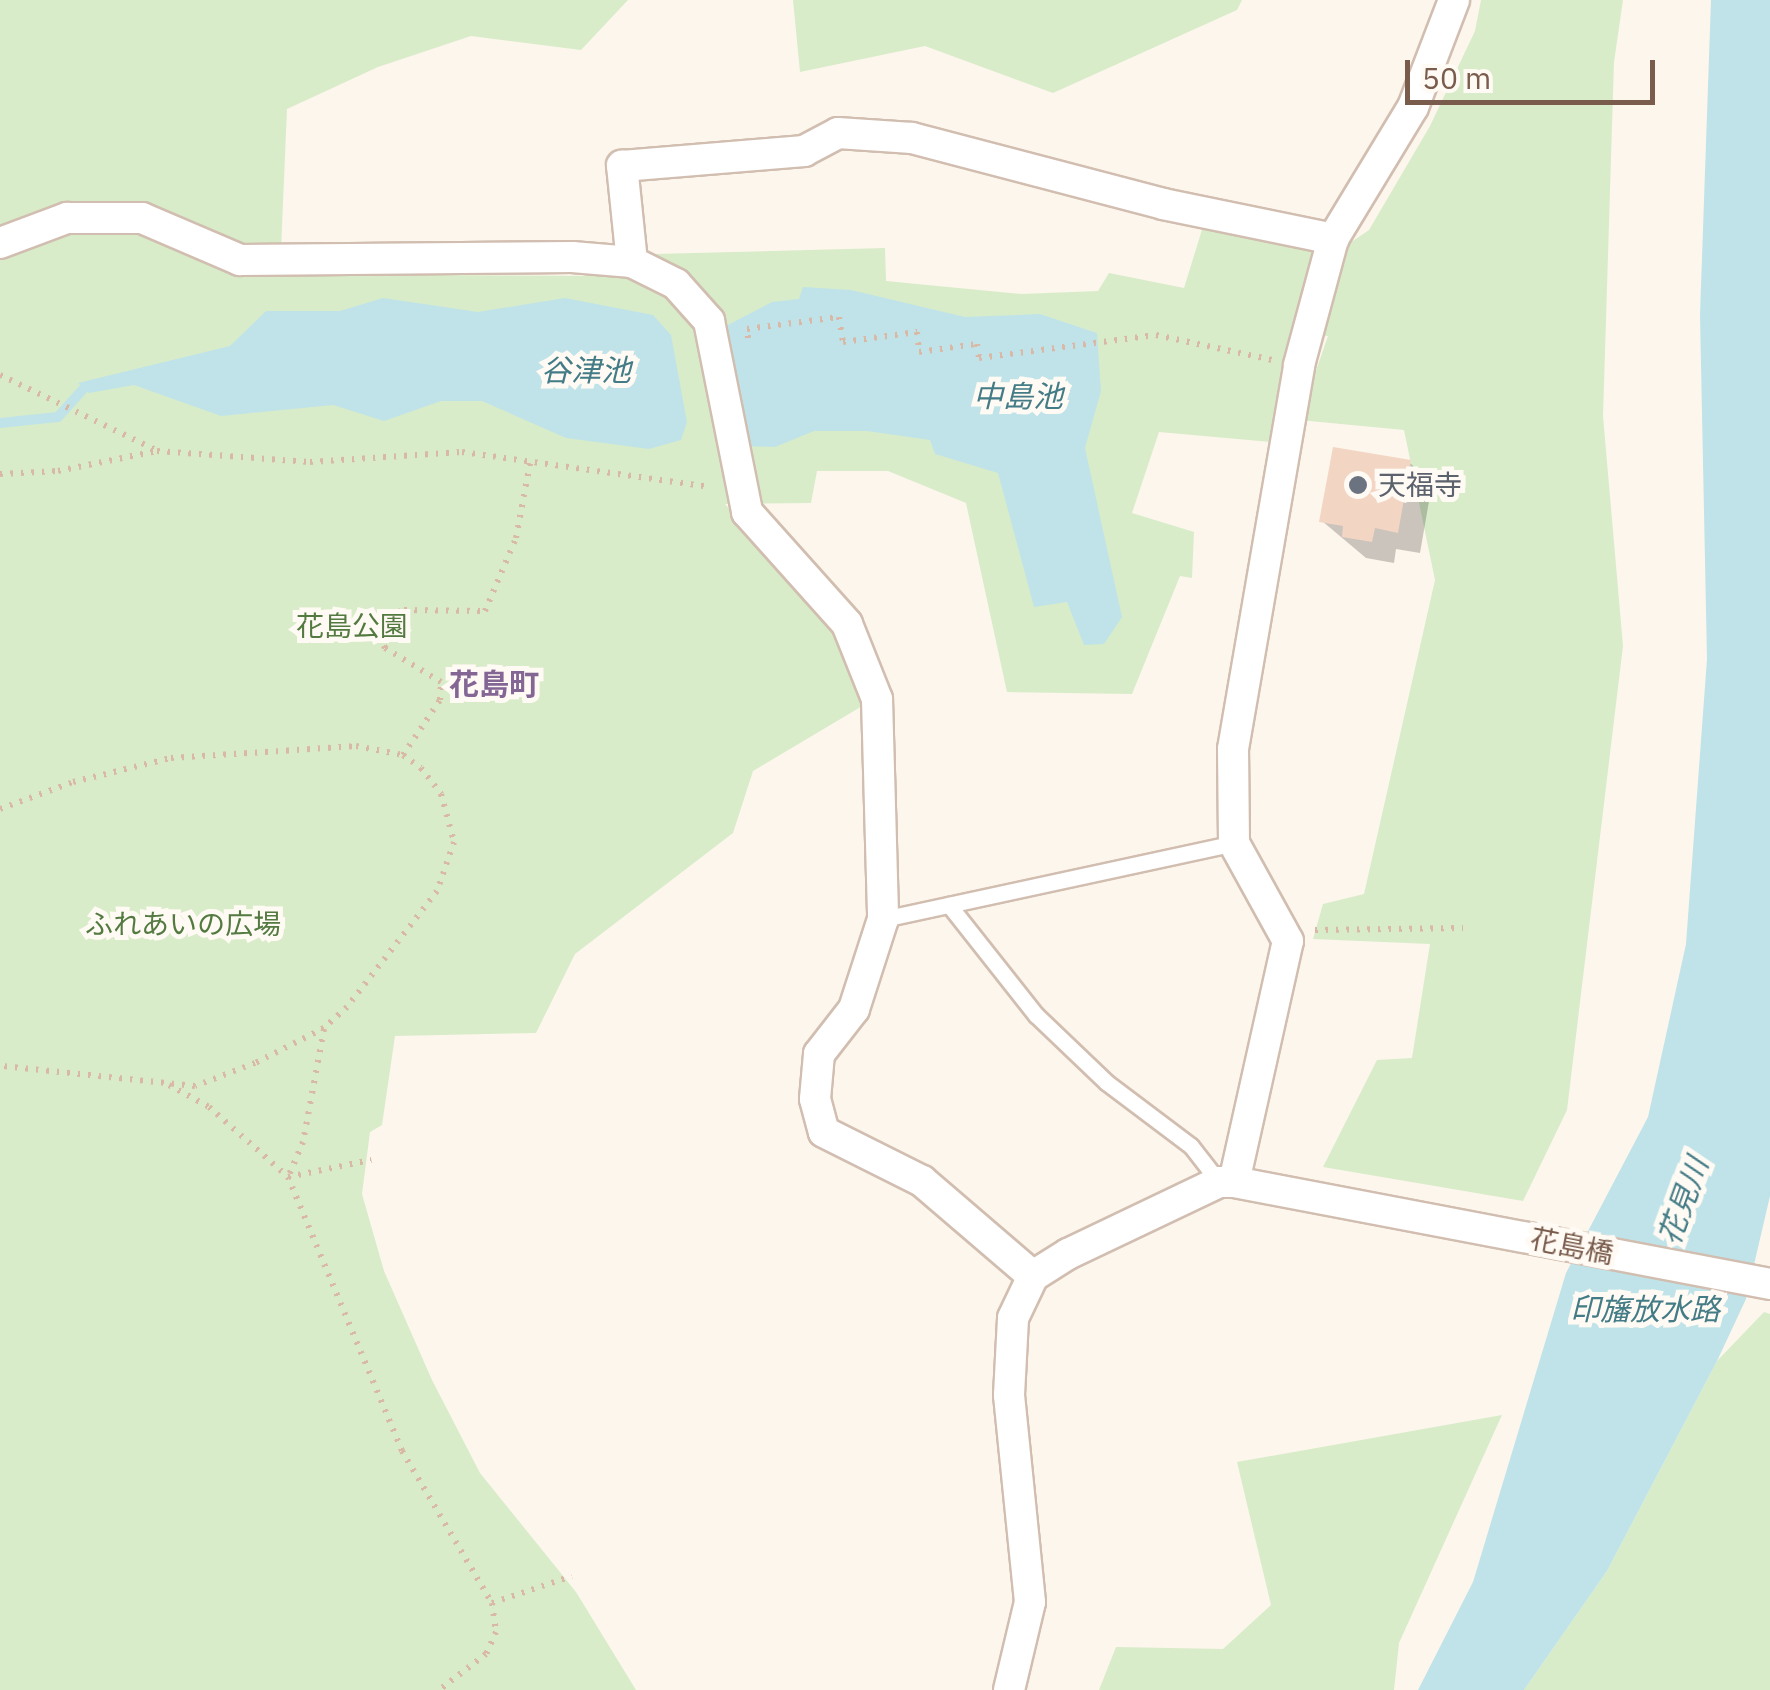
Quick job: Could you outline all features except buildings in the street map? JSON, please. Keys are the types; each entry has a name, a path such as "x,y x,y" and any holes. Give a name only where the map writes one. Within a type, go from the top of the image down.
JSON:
{"street":[{"path":"1008,1690 1030,1602 1009,1395 1013,1318 1033,1276 1226,1182 1288,941 1234,842 1232,749 1298,365 1334,239 1413,107 1454,0"},
{"path":"632,262 622,166 804,151 838,133 912,138 1164,204 1334,239"},
{"path":"0,243 68,218 142,218 240,260 632,262 676,284 708,321 748,512 847,624 877,698 883,918 854,1009 819,1054 815,1098 824,1132 922,1181 1033,1276"},
{"name":"花島橋","path":"1226,1182 1770,1284"}],"lane":[{"path":"883,918 1234,842"},
{"path":"949,905 1036,1016 1106,1082 1191,1146 1226,1182"}],"path":[{"path":"749,346 746,329 839,317 843,342 916,332 919,352 977,344 979,358 1156,335 1298,365"},
{"path":"0,375 157,451"},
{"path":"0,474 58,471 157,451 310,462 462,452 691,488 742,484"},
{"path":"404,755 440,700 441,682 385,648 376,631 380,620 404,610 485,611 516,538 530,463"},
{"path":"0,809 170,758 314,745 404,755 441,794 454,842 450,868 368,982 324,1028 222,1078 168,1085 0,1066"},
{"path":"1288,941 1322,926 1463,928"},
{"path":"288,1177 304,1142 324,1028"},
{"path":"168,1085 209,1107 288,1177 402,1451 492,1604 496,1632 486,1654 438,1690"},
{"path":"288,1177 371,1160"},
{"path":"492,1604 572,1576"}],"green space":[{"name":"花島公園","path":"0,0 628,0 581,50 471,36 378,67 287,109 280,274 611,276 654,254 885,248 886,281 1021,294 1098,291 1109,273 1184,288 1205,220 1347,245 1369,230 1430,126 1475,31 1481,0 1623,0 1614,62 1603,416 1623,646 1567,1110 1523,1201 1323,1167 1377,1060 1412,1058 1430,944 1313,939 1323,904 1364,894 1435,580 1404,430 1299,420 1328,336 1296,335 1271,442 1159,432 1132,513 1194,532 1192,578 1180,576 1132,694 1007,692 966,503 888,471 817,471 811,503 725,504 839,629 869,702 753,771 733,833 575,954 536,1033 395,1036 382,1125 370,1132 362,1194 384,1271 432,1380 480,1473 576,1592 636,1690 0,1690"},
{"path":"793,0 1242,0 1237,10 1053,93 925,46 800,72"},
{"path":"1764,1312 1770,1314 1770,1690 1524,1690 1607,1571 1717,1361"},
{"path":"1502,1415 1399,1643 1394,1690 1099,1690 1116,1647 1223,1649 1271,1605 1237,1462"}],"water":[{"name":"印旛放水路","path":"1711,0 1770,0 1770,1196 1746,1299 1717,1361 1607,1571 1524,1690 1418,1690 1473,1582 1566,1273 1648,1117 1686,944 1707,659 1700,315"},
{"name":"中島池","path":"803,287 851,290 965,317 1040,314 1097,333 1101,391 1085,448 1122,617 1104,644 1084,645 1067,602 1034,607 998,473 935,454 930,440 867,431 814,431 775,447 742,446 724,327 772,302 799,299"},
{"name":"谷津池","path":"383,298 478,312 565,298 653,315 671,335 687,422 681,440 649,449 566,438 482,401 441,401 384,421 333,405 221,416 134,385 89,393 78,383 230,346 266,311 340,311"}],"waterway":[{"path":"0,423 58,417 84,388"}],"place":[{"name":"天福寺","path":"1358,485"}],"district":[{"name":"花島町","path":"494,684"}],"park label":[{"name":"ふれあいの広場","path":"183,924"}],"water label":[{"name":"花見川","path":"1683,1201"}]}
